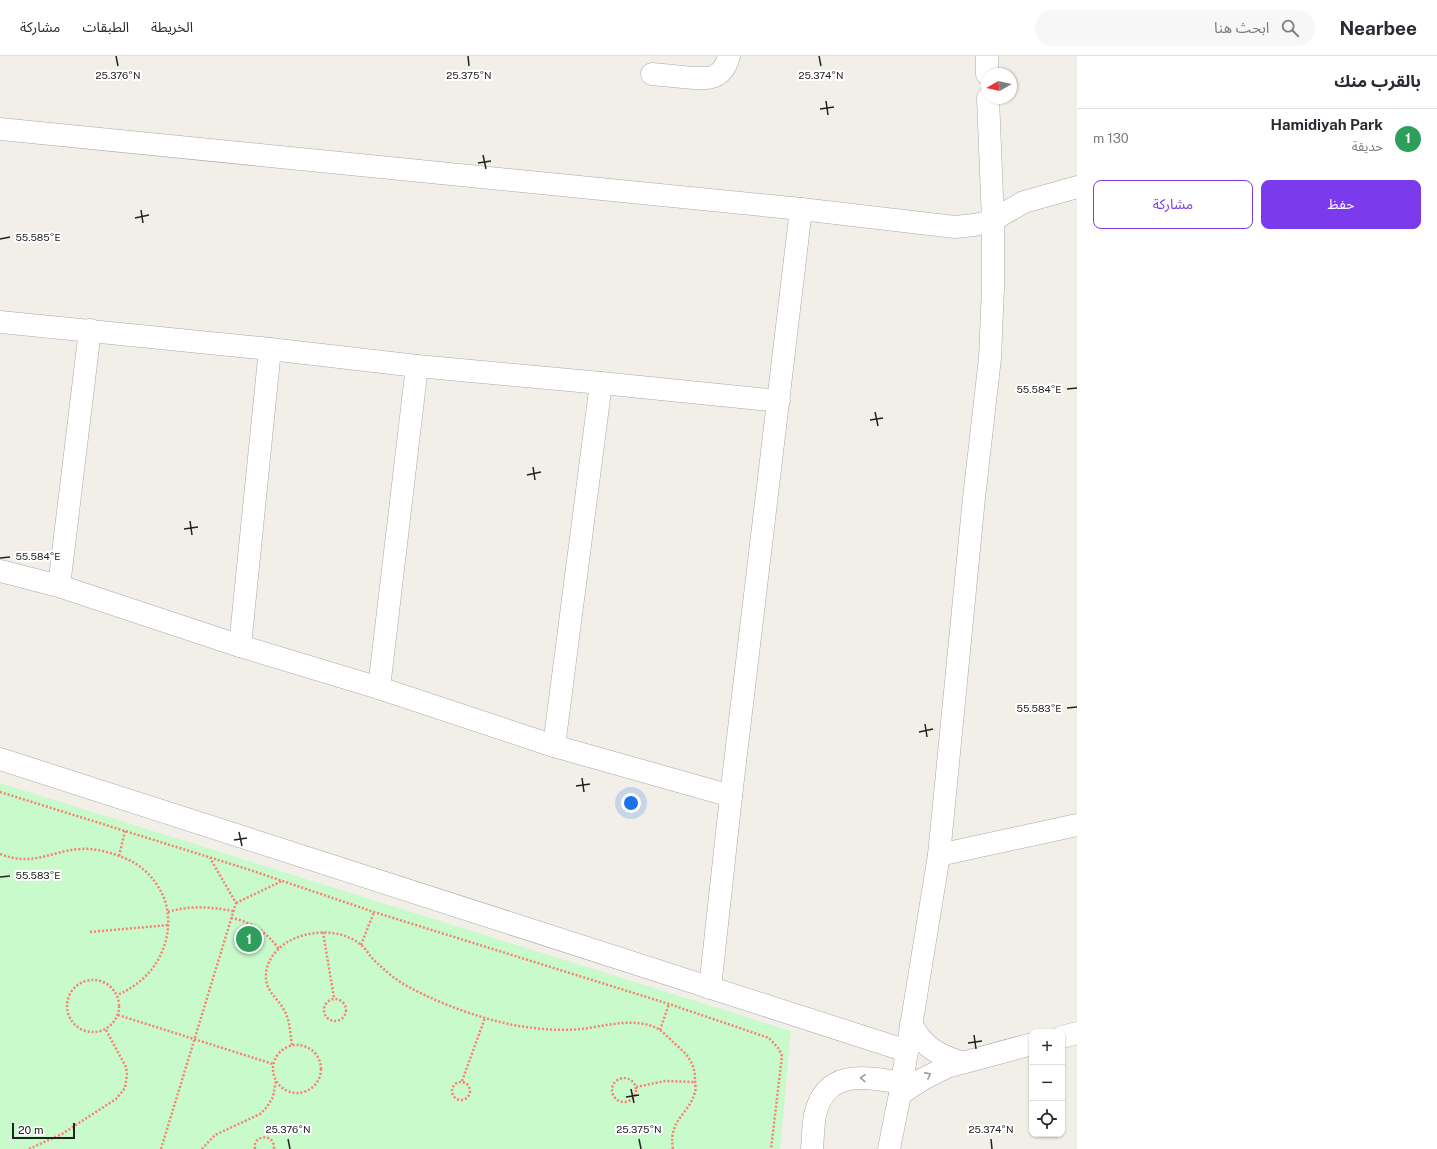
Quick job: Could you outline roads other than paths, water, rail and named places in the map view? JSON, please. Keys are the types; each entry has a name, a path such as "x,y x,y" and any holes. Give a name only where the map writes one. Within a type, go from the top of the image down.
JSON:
{"street":[{"path":"652,74 709,78 720,73 729,56"},
{"path":"987,56 988,68"},
{"path":"889,1149 901,1088 939,856 974,498 990,358 993,288 993,221 988,104"},
{"path":"0,129 955,226 974,225 993,221 1024,202 1077,187"},
{"path":"710,988 731,796 801,210"},
{"path":"0,322 90,330 417,366 601,382 779,401"},
{"path":"58,586 90,330"},
{"path":"240,646 270,349"},
{"path":"379,688 417,366"},
{"path":"554,746 601,382"},
{"path":"0,571 58,586 240,646 379,688 554,746 731,796"},
{"path":"0,759 907,1051"},
{"path":"939,856 1077,825"},
{"path":"911,1024 917,1035 936,1053 960,1062"},
{"path":"1065,1036 1077,1033"},
{"path":"812,1149 815,1116 818,1105 824,1095 832,1087 842,1081 866,1077 901,1088 911,1086 935,1072 960,1062 1029,1045"}],"place":[{"name":"Hamidiyah Park","path":"249,939"}]}
